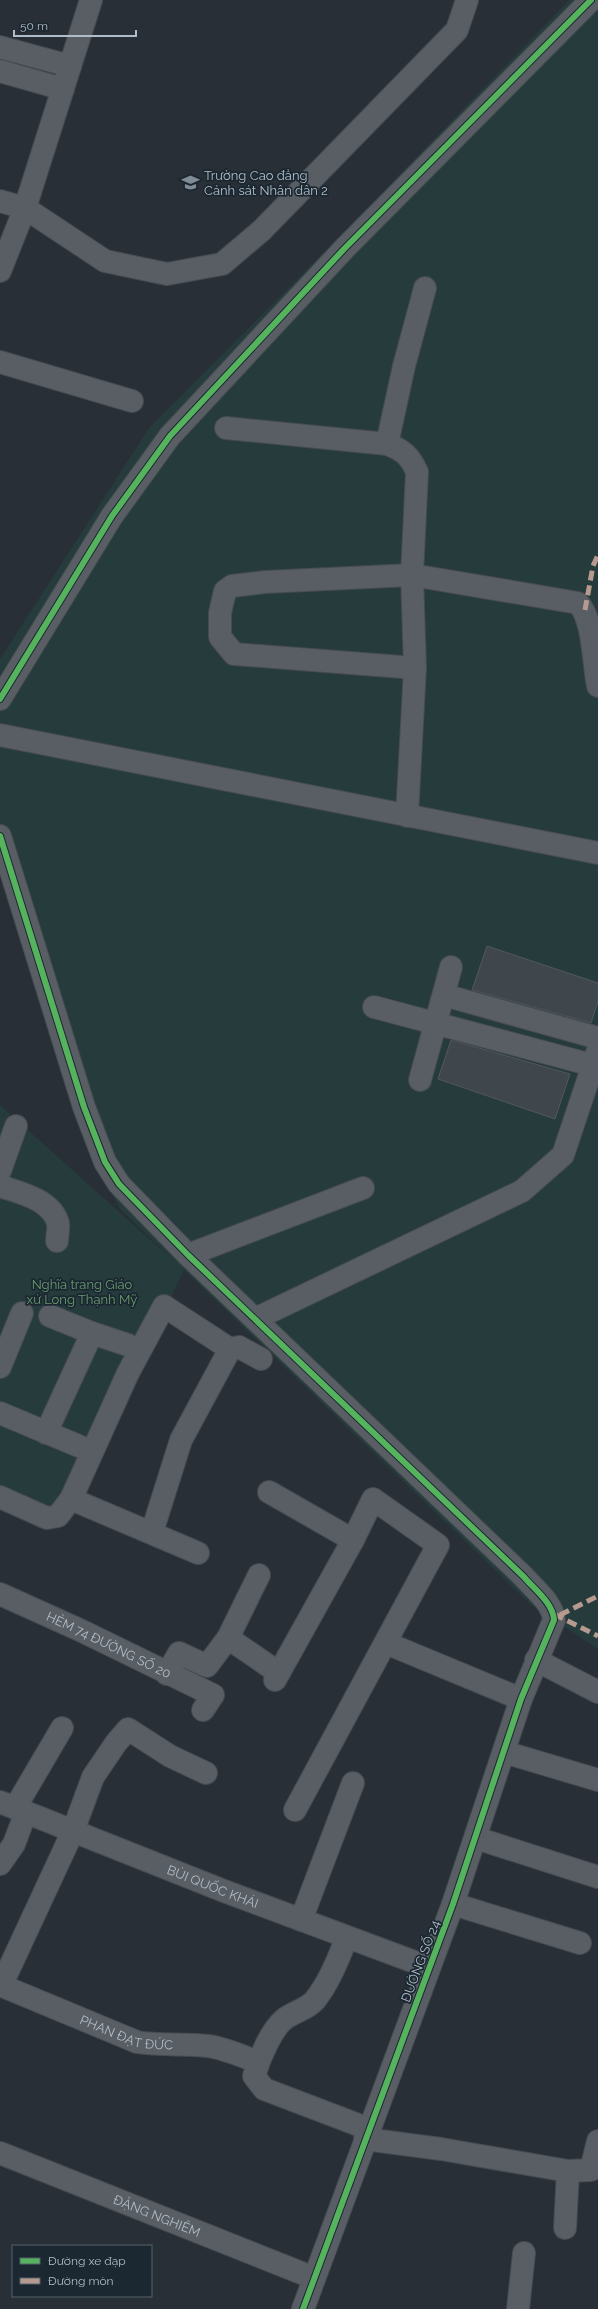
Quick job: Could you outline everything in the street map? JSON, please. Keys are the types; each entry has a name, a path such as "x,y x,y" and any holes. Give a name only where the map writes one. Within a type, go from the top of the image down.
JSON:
{"street":[{"path":"0,271 25,208 91,0"},
{"path":"0,201 25,208 105,261 167,274 222,264 261,231 457,30 467,0"},
{"path":"0,698 112,516 170,436 344,249 591,0"},
{"path":"0,47 70,66"},
{"path":"0,71 63,89"},
{"path":"387,444 404,366 425,288"},
{"path":"0,362 132,401"},
{"path":"226,428 387,444 400,449 411,458 417,472 412,575 415,668 407,816"},
{"path":"415,668 234,654 220,637 220,613 225,591 232,586 308,579 412,575 578,603 585,610 598,686"},
{"path":"0,734 598,853"},
{"path":"0,836 84,1107 105,1162 119,1184 188,1256 255,1319 522,1192 563,1155 595,1058 436,1024 374,1007"},
{"path":"420,1080 452,967"},
{"path":"444,994 598,1038"},
{"path":"0,1171 16,1126"},
{"path":"0,1186 35,1199 48,1206 58,1224 57,1241"},
{"path":"188,1256 363,1188"},
{"path":"0,1497 47,1518 58,1516 71,1499 128,1373 164,1306 230,1349 240,1347 260,1359"},
{"path":"0,1367 22,1313"},
{"path":"50,1316 92,1333 128,1345"},
{"name":"ĐƯỜNG SỐ 24","path":"255,1319 524,1577 550,1606 554,1620 521,1699 453,1904 428,1967 303,2309"},
{"path":"46,1433 92,1333"},
{"path":"152,1532 181,1440 230,1349"},
{"path":"0,1413 86,1450"},
{"path":"269,1492 353,1540"},
{"path":"71,1499 152,1532 198,1553"},
{"path":"259,1575 228,1638 277,1676 353,1540 373,1499 438,1545 295,1810"},
{"name":"HẺM 74 ĐƯỜNG SỐ 20","path":"0,1594 82,1631 167,1674 179,1653 207,1666 228,1638"},
{"path":"386,1643 521,1699"},
{"path":"536,1660 598,1692"},
{"path":"167,1674 213,1695 203,1710"},
{"path":"0,1864 14,1844 14,1807 62,1728"},
{"path":"0,1986 73,1831 93,1777 116,1743 128,1729 170,1756 206,1773"},
{"path":"504,1752 598,1780"},
{"path":"301,1920 353,1783"},
{"name":"BÙI QUỐC KHÁI","path":"14,1807 224,1892 428,1967"},
{"path":"476,1838 598,1877"},
{"path":"453,1904 580,1943"},
{"path":"347,1937 331,1976 314,2001 302,2012 289,2015 280,2022 258,2062 254,2076 264,2089 367,2134 441,2149 568,2171 591,2170 598,2140"},
{"name":"PHAN ĐẠT ĐỨC","path":"0,1986 137,2042 153,2045 178,2044 210,2046 258,2062"},
{"name":"ĐẶNG NGHIÊM","path":"0,2153 314,2278"},
{"path":"565,2228 568,2171"},
{"path":"518,2309 524,2253"}],"green space":[{"name":"Nghĩa trang Giáo xứ Long Thạnh Mỹ","path":"569,0 598,0 598,1649 530,1604 184,1270 71,1507 56,1517 0,1499 0,1105 175,1262 120,1209 97,1166 0,868 0,659 149,428 328,248"}],"building":[{"path":"487,946 598,983 598,1002 591,1023 472,990"},
{"path":"451,1040 570,1074 555,1119 438,1079"}],"marked path":[{"path":"585,610 593,566 598,555"},
{"path":"560,1615 598,1596"},
{"path":"554,1614 598,1636"}],"cycle path":[{"path":"0,699 112,516 170,436 344,249 591,0"},
{"path":"0,836 84,1107 105,1162 119,1184 188,1255 524,1577 547,1602 553,1614 554,1620 521,1699 453,1904 303,2309"}],"place":[{"name":"Trường Cao đẳng Cảnh sát Nhân dân 2","path":"191,182"}]}
